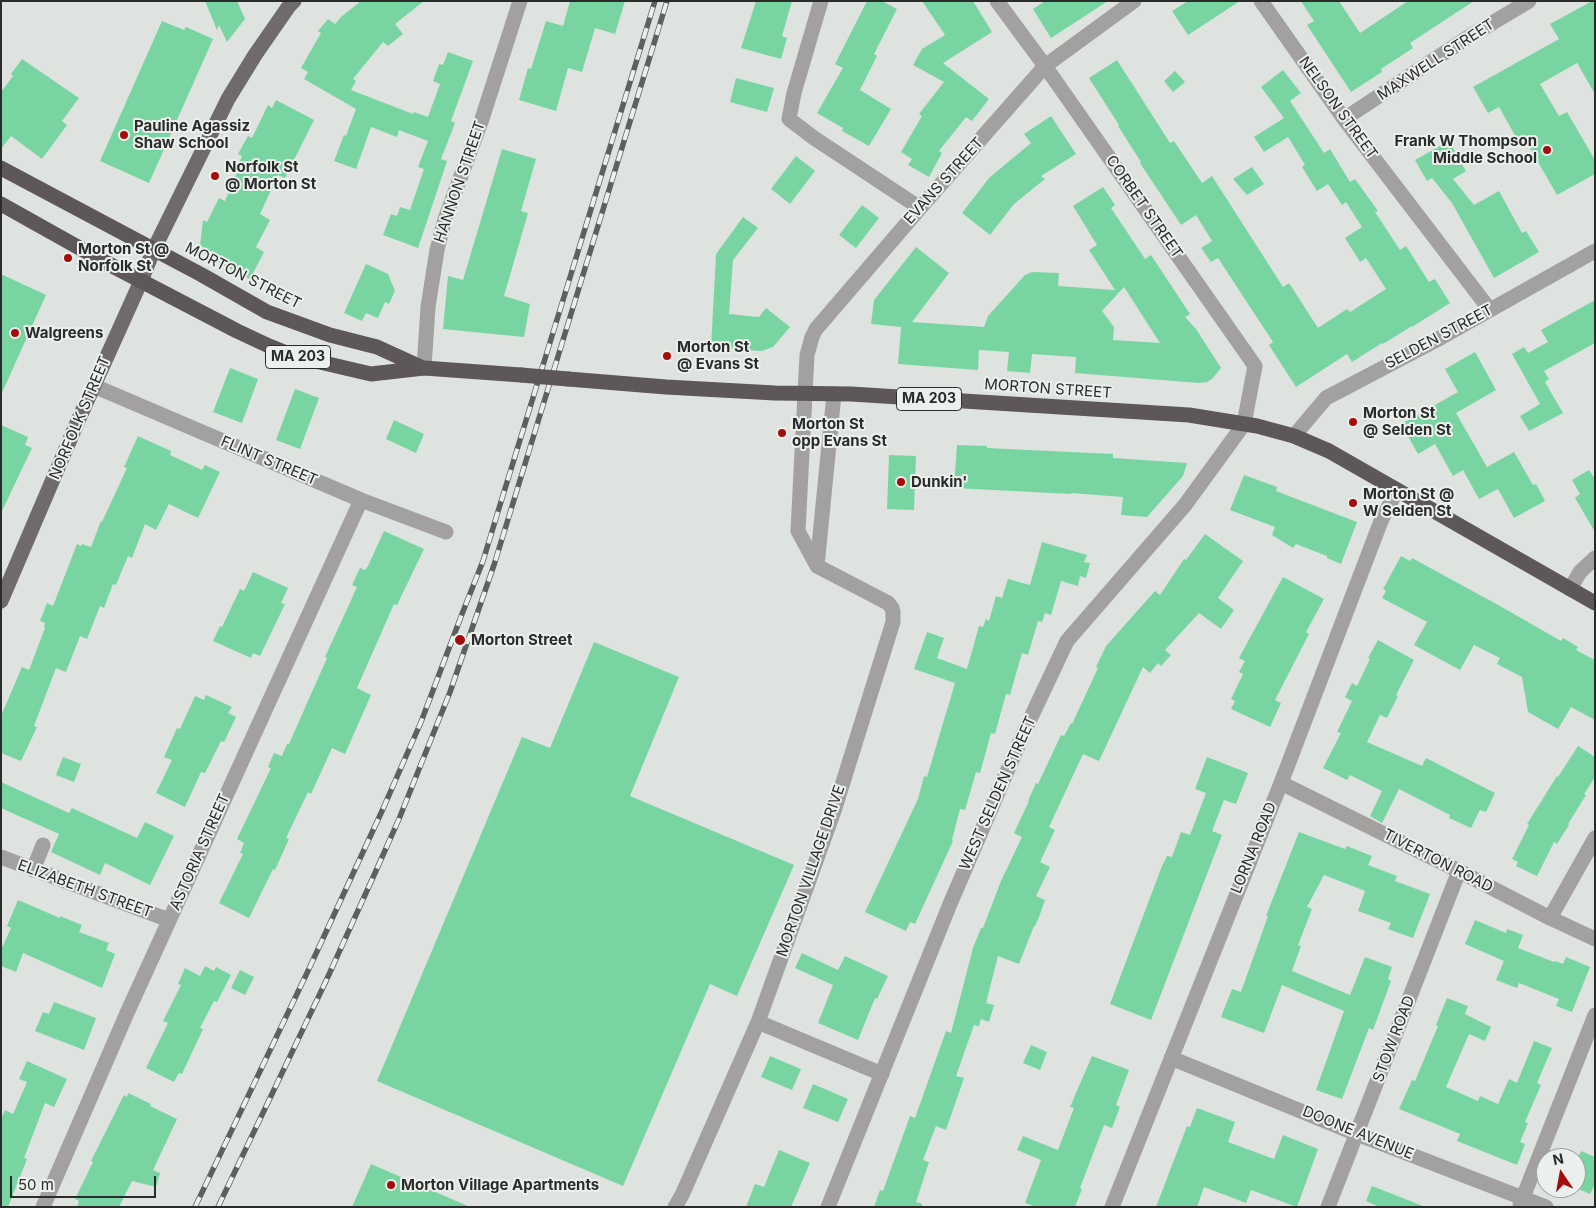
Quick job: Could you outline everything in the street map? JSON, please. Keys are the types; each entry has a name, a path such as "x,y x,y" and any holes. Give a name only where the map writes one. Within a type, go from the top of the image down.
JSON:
{"highway":[{"name":"MORTON STREET","path":"1,168 278,317 339,338 377,347 424,368"},
{"name":"MORTON STREET","path":"1,204 141,281 269,346 294,356 371,374 424,368 666,387 860,395 1189,415 1244,424 1294,436 1329,451 1595,603"}],"main road":[{"name":"NORFOLK STREET","path":"1,601 154,249 228,99 290,3"}],"street":[{"name":"HANNON STREET","path":"424,368 428,307 437,250 520,1"},
{"path":"821,1 794,93 789,119 814,138 920,208"},
{"name":"CORBET STREET","path":"997,1 1045,66 1255,366 1244,424"},
{"name":"EVANS STREET","path":"806,394 808,347 816,329 1045,66 1134,1"},
{"name":"NELSON STREET","path":"1261,1 1344,119 1490,310"},
{"name":"MAXWELL STREET","path":"1344,119 1467,38 1530,1"},
{"name":"SELDEN STREET","path":"1294,436 1326,398 1442,337 1595,251"},
{"name":"FLINT STREET","path":"94,386 361,500 446,532"},
{"path":"806,394 798,531 817,566"},
{"path":"817,566 834,394"},
{"name":"WEST SELDEN STREET","path":"828,1207 950,904 1024,732 1067,641 1185,505 1244,424"},
{"name":"LORNA ROAD","path":"1112,1207 1281,783 1381,520 1397,490"},
{"name":"ASTORIA STREET","path":"43,1207 126,1013 361,500"},
{"path":"1570,589 1580,572 1595,558"},
{"name":"MORTON VILLAGE DRIVE","path":"675,1207 758,1022 834,811 893,622 892,608 888,603 817,566"},
{"name":"TIVERTON ROAD","path":"1281,783 1550,918 1595,938"},
{"path":"1550,918 1595,838"},
{"path":"33,870 43,845"},
{"name":"ELIZABETH STREET","path":"1,857 169,920"},
{"name":"STOW ROAD","path":"1328,1207 1459,871"},
{"path":"1521,1202 1595,1015"},
{"path":"758,1022 882,1074"},
{"name":"DOONE AVENUE","path":"1171,1058 1521,1202 1546,1207"}],"building":[{"path":"205,1 237,1 245,19 227,42 219,25 217,30"},
{"path":"361,1 424,1 395,24 403,34 388,46 383,42 353,79 356,81 351,90 413,114 414,112 428,117 440,84 433,81 439,64 443,65 448,52 473,61 451,121 455,123 441,159 447,161 418,248 383,235 391,214 397,216 400,207 410,210 424,169 418,167 428,141 399,130 397,137 371,127 356,169 334,161 356,109 304,79 308,72 301,68 321,33 318,31 328,19 335,24"},
{"path":"570,1 625,1 615,34 595,28 582,72 568,68 556,111 519,100 528,68 531,69 546,21 563,26"},
{"path":"756,1 792,1 782,36 787,38 781,59 741,48"},
{"path":"867,1 882,1 897,9 874,54 877,56 860,90 891,109 869,146 842,131 843,128 817,113 843,68 835,64"},
{"path":"922,1 973,1 992,32 943,63 989,99 972,121 966,117 939,151 942,153 929,177 908,165 912,159 901,152 922,116 919,114 944,82 913,65 922,49 945,35"},
{"path":"1045,1 1108,1 1051,38 1033,9"},
{"path":"1188,1 1240,1 1188,35 1172,11"},
{"path":"1301,1 1339,1 1360,33 1408,1 1474,1 1410,43 1413,48 1381,69 1382,72 1351,92 1307,25 1314,21"},
{"path":"1595,1 1595,94 1577,63 1540,84 1559,116 1567,112 1595,160 1595,174 1557,195 1523,136 1517,139 1499,107 1488,113 1473,87 1559,39 1550,24"},
{"path":"162,21 184,30 186,27 213,39 149,183 100,161"},
{"path":"22,59 79,98 62,121 67,125 42,159 11,136 1,149 1,92 13,76 11,74"},
{"path":"1117,60 1170,143 1174,141 1202,183 1212,176 1283,287 1289,283 1318,328 1347,309 1350,312 1386,289 1366,258 1360,262 1345,238 1362,227 1346,202 1342,205 1328,184 1317,191 1302,167 1305,165 1288,137 1264,152 1254,137 1284,118 1261,87 1283,70 1301,93 1290,101 1324,153 1330,149 1350,182 1355,179 1378,211 1375,212 1400,250 1406,246 1429,282 1435,279 1450,303 1352,362 1347,354 1296,387 1269,345 1273,342 1218,258 1211,262 1201,248 1212,241 1196,215 1181,225 1140,163 1119,125 1089,78"},
{"path":"1175,71 1185,82 1173,92 1164,81"},
{"path":"736,78 774,88 767,112 730,102"},
{"path":"276,100 314,120 285,178 278,175 260,214 270,220 256,247 264,252 250,279 213,260 216,254 200,246 203,220 207,222 219,198 225,201 242,156 238,154 248,136 252,138 268,105 272,108"},
{"path":"1051,116 1076,154 1041,176 1045,179 1014,204 990,235 962,213 989,178 1031,143 1024,134"},
{"path":"1449,141 1466,171 1453,179 1474,205 1499,191 1522,233 1526,231 1539,252 1494,278 1452,203 1432,178 1427,181 1415,160"},
{"path":"502,149 536,159 521,211 528,213 504,296 530,304 524,337 443,329 448,276 463,280"},
{"path":"796,156 815,171 790,204 771,189"},
{"path":"1252,167 1264,184 1247,195 1233,179"},
{"path":"1103,187 1115,205 1111,208 1145,259 1151,255 1190,314 1185,317 1196,329 1221,368 1213,378 1207,382 1199,383 1075,373 1076,357 1032,354 1030,373 1007,371 1009,352 979,350 978,370 898,364 901,327 871,324 874,300 916,247 949,273 912,322 984,327 988,316 1025,275 1032,272 1059,273 1058,286 1115,290 1089,250 1097,245 1073,206","holes":["1124,287 1160,343 1113,340 1114,327 1102,311"]},
{"path":"862,205 879,218 856,248 839,235"},
{"path":"743,217 758,228 733,260 729,314 759,317 766,308 790,327 773,347 762,351 711,348 716,254"},
{"path":"366,264 388,274 395,291 389,304 385,302 378,318 366,313 362,321 344,313"},
{"name":"Walgreens","path":"1,274 46,295 1,395"},
{"path":"1595,300 1595,343 1544,371 1549,379 1545,382 1563,413 1529,431 1520,416 1540,404 1512,354 1524,347 1528,353 1548,342 1541,330"},
{"path":"1475,352 1496,390 1456,413 1487,467 1514,452 1533,485 1536,484 1545,501 1514,518 1498,489 1479,499 1463,470 1453,476 1435,444 1418,454 1401,424 1458,392 1445,369"},
{"path":"230,368 258,379 242,423 213,412"},
{"path":"295,389 319,398 300,449 276,440"},
{"path":"394,420 424,434 416,453 386,439"},
{"path":"1,425 28,437 25,445 32,448 1,513"},
{"path":"138,436 171,451 170,455 202,470 205,465 220,472 198,518 169,504 156,530 145,524 132,558 128,556 116,585 113,584 104,608 100,606 87,639 80,636 66,672 56,668 34,726 37,727 21,761 1,753 1,716 22,667 29,670 45,628 45,623 40,621 47,603 53,606 77,544 91,547 101,521 127,468 124,467"},
{"path":"957,445 1113,454 1113,458 1187,463 1183,476 1147,517 1121,515 1123,497 954,488"},
{"name":"Dunkin'","path":"889,455 916,456 914,510 887,509"},
{"path":"1589,470 1595,479 1595,532 1575,498 1580,494 1572,480"},
{"path":"1244,475 1277,487 1276,491 1357,522 1341,564 1327,558 1327,556 1296,544 1293,548 1272,535 1275,527 1230,510"},
{"path":"384,531 424,549 397,605 394,604 357,688 371,695 345,754 332,748 311,794 308,792 286,838 289,839 275,870 273,869 249,918 219,903 243,854 240,853 244,843 237,839 271,768 268,767 274,753 282,756 287,744 289,744 327,658 325,657 357,587 352,585 360,568 365,570 368,566"},
{"path":"1205,534 1243,561 1218,598 1234,610 1221,629 1199,613 1165,650 1171,655 1161,666 1158,663 1150,673 1143,667 1099,761 1083,754 1049,827 1055,830 1040,862 1050,867 1036,896 1045,900 1039,917 1019,964 998,956 986,1003 994,1005 989,1022 981,1019 979,1026 974,1025 956,1076 964,1078 946,1130 936,1126 923,1160 929,1162 916,1202 922,1204 922,1207 874,1207 880,1190 883,1191 910,1116 915,1118 946,1031 951,1033 973,948 1022,837 1014,833 1036,783 1038,784 1061,735 1064,736 1072,724 1106,646 1155,591 1160,595 1184,559 1186,560"},
{"path":"1042,542 1087,555 1084,562 1090,563 1086,578 1080,576 1078,586 1061,581 1051,615 1045,613 1042,622 1038,621 1028,655 1022,653 1010,695 1006,694 995,734 991,733 980,773 976,772 965,810 960,809 953,841 915,924 910,922 906,931 865,912 918,799 924,776 927,777 955,683 914,669 927,632 944,638 937,658 967,669 979,626 983,627 986,619 989,621 996,596 1002,598 1008,579 1030,585"},
{"path":"1401,556 1410,561 1412,558 1561,641 1563,638 1578,647 1576,650 1595,660 1595,720 1571,707 1558,729 1528,712 1522,677 1497,664 1500,658 1474,645 1460,670 1414,645 1427,622 1382,598 1386,591 1383,589"},
{"path":"253,572 288,588 281,603 285,604 260,656 253,653 251,658 213,641 220,626 222,627 240,589 244,591"},
{"path":"1283,577 1324,599 1306,632 1309,634 1275,700 1281,703 1270,727 1231,709 1235,701 1231,699 1243,674 1239,672 1245,661 1239,658"},
{"path":"1378,640 1414,660 1396,695 1398,696 1387,718 1380,715 1367,742 1422,766 1426,758 1495,793 1486,812 1480,810 1471,828 1449,818 1450,815 1399,789 1382,823 1370,816 1382,791 1350,775 1347,780 1323,768 1341,733 1337,732 1352,701 1345,697 1352,683 1357,686 1370,659 1368,658"},
{"path":"594,642 679,677 630,796 794,865 737,996 710,984 623,1186 377,1081 522,737 550,748"},
{"path":"206,695 232,707 228,713 236,717 224,742 221,741 205,773 201,772 185,807 156,793 172,760 164,757 177,728 180,729 195,696 204,700"},
{"path":"1578,746 1595,757 1595,777 1584,794 1586,795 1569,825 1557,844 1554,842 1537,876 1516,866 1518,862 1512,859 1529,825 1527,824"},
{"path":"63,757 81,764 74,782 56,775"},
{"path":"1207,757 1248,773 1236,804 1224,800 1212,831 1222,835 1151,1020 1110,1004 1162,866 1167,856 1172,857 1181,832 1190,835 1206,793 1195,789"},
{"path":"1,782 69,813 72,808 137,838 145,822 174,836 150,885 105,863 100,875 51,852 59,834 1,808"},
{"path":"1299,832 1345,849 1347,846 1372,856 1368,865 1397,876 1395,881 1430,894 1413,938 1388,929 1391,923 1358,911 1365,891 1324,875 1307,907 1312,909 1298,945 1301,946 1292,971 1350,995 1365,957 1392,967 1388,979 1391,981 1373,1030 1369,1028 1342,1099 1316,1090 1344,1011 1282,985 1264,1033 1221,1017 1232,989 1241,992 1268,916 1266,916"},
{"path":"18,900 82,925 79,932 109,943 106,950 115,954 102,988 23,953 16,972 1,966 1,950 11,928 7,926"},
{"path":"1475,920 1506,933 1507,929 1523,935 1518,948 1554,962 1563,964 1566,957 1590,967 1572,1012 1556,1006 1559,999 1519,983 1517,988 1496,980 1504,961 1465,944"},
{"path":"802,953 838,970 845,956 888,976 877,999 875,998 858,1040 818,1023 833,985 795,968"},
{"path":"205,966 214,971 216,967 231,975 217,1002 214,1001 200,1028 203,1029 182,1074 179,1073 174,1082 146,1068 168,1023 163,1021 181,985 178,984 185,968 200,976"},
{"path":"240,970 254,977 245,995 231,988"},
{"path":"1447,998 1468,1006 1465,1014 1491,1027 1485,1041 1469,1034 1446,1087 1478,1101 1480,1096 1498,1104 1509,1079 1517,1083 1534,1041 1552,1048 1537,1083 1541,1085 1525,1122 1528,1123 1520,1142 1525,1144 1517,1165 1457,1141 1460,1134 1399,1109 1412,1080 1415,1081 1438,1026 1436,1025"},
{"path":"54,1002 96,1018 84,1050 35,1031 43,1012 49,1014"},
{"path":"1031,1045 1047,1052 1040,1070 1023,1063"},
{"path":"770,1056 801,1069 792,1090 761,1077"},
{"path":"1092,1056 1129,1070 1116,1105 1120,1107 1112,1128 1104,1125 1080,1188 1082,1189 1075,1207 1036,1207 1025,1203 1041,1160 1017,1150 1023,1136 1058,1150 1074,1108 1070,1107"},
{"path":"27,1061 67,1079 54,1107 45,1103 24,1158 27,1159 8,1207 1,1207 1,1119 5,1110 13,1114 27,1082 19,1079"},
{"path":"813,1084 848,1099 838,1122 803,1108"},
{"path":"128,1093 177,1119 153,1170 160,1173 156,1187 132,1181 119,1207 77,1207 79,1201 75,1199 93,1162 91,1161 124,1095 127,1097"},
{"path":"1197,1108 1235,1122 1228,1142 1274,1159 1283,1135 1318,1149 1297,1207 1251,1190 1246,1203 1204,1187 1197,1207 1156,1207 1187,1126 1190,1127"},
{"path":"779,1150 810,1163 791,1207 746,1207 755,1184 764,1187"},
{"path":"1586,1153 1595,1157 1595,1184 1590,1194 1586,1192"},
{"name":"Morton Village Apartments","path":"371,1164 470,1207 352,1207"},
{"path":"1372,1186 1423,1206 1380,1207 1366,1201"}],"railway":[{"path":"195,1207 382,811 421,722 483,561 655,1"},
{"path":"218,1207 326,981 375,873 399,819 450,692 494,565 667,1"}],"place":[{"name":"Pauline Agassiz Shaw School","path":"124,135"},
{"name":"Frank W Thompson Middle School","path":"1547,150"},
{"name":"Norfolk St @ Morton St","path":"215,176"},
{"name":"Morton St @ Norfolk St","path":"68,258"},
{"name":"Walgreens","path":"15,333"},
{"name":"Morton St @ Evans St","path":"667,356"},
{"name":"Morton St @ Selden St","path":"1353,422"},
{"name":"Morton St opp Evans St","path":"782,433"},
{"name":"Dunkin'","path":"901,482"},
{"name":"Morton St @ W Selden St","path":"1353,503"},
{"name":"Morton Street","path":"460,640"},
{"name":"Morton Village Apartments","path":"391,1185"}]}
